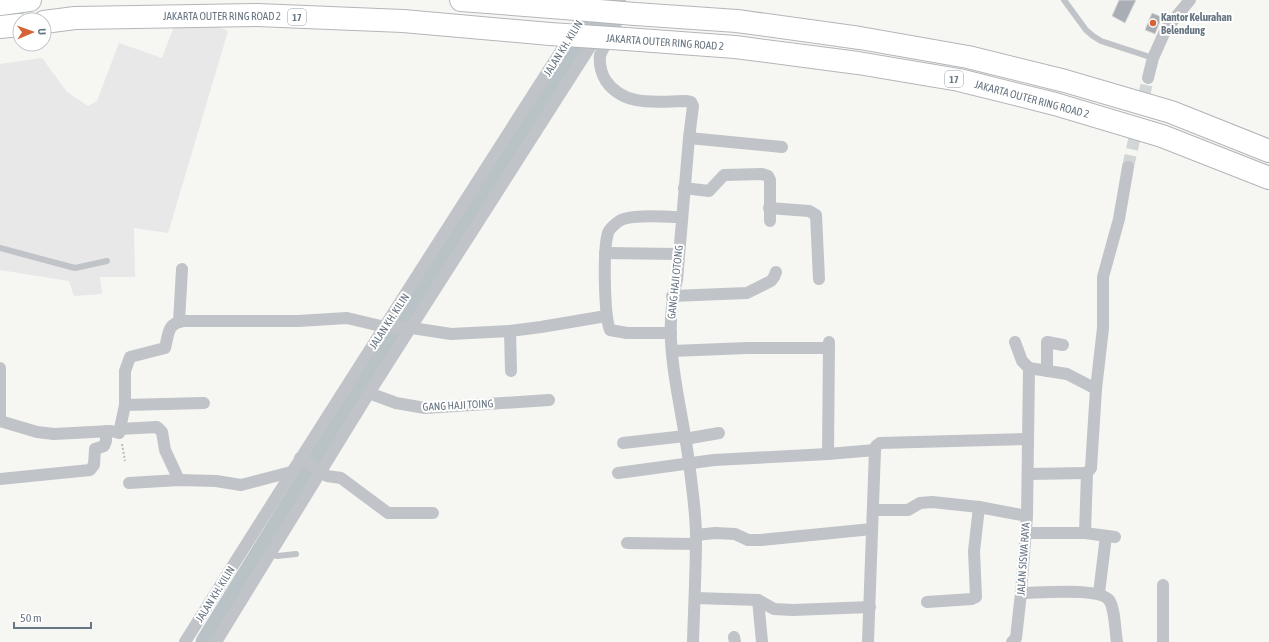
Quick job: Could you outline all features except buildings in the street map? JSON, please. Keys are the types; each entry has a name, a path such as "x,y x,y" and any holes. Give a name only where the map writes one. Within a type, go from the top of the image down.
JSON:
{"highway":[{"path":"0,4 30,0"},
{"name":"17","path":"461,0 564,8 628,5 860,38 968,57 1065,81 1171,112 1269,151"},
{"name":"JAKARTA OUTER RING ROAD 2","path":"52,21 75,18 257,15 403,22 743,48 858,63 959,80 1055,104 1162,136 1269,178"},
{"path":"0,27 12,26"}],"street":[{"name":"JALAN KH. KILIN","path":"216,642 271,552 310,465 389,327 593,0"},
{"path":"1148,78 1153,58 1166,29 1190,0"},
{"name":"JALAN KH. KILIN","path":"185,642 291,472 310,465 369,393 409,328 628,5"},
{"name":"GANG HAJI OTONG","path":"628,5 600,55 599,62 602,75 611,88 623,97 636,101 687,101 690,102 692,106 681,217 677,280 672,296 671,333 676,387 689,463 696,539 693,642"},
{"path":"688,138 782,147"},
{"path":"1028,474 1086,473 1091,468 1096,389 1103,328 1103,277 1118,219 1128,167"},
{"path":"684,188 708,191 722,176 726,174 762,174 768,176 770,180 770,221"},
{"path":"770,208 809,211 816,215 819,278"},
{"path":"671,333 627,334 610,330 606,316 605,253 608,231 620,220 629,217 681,217"},
{"path":"605,253 678,254"},
{"path":"179,322 182,269"},
{"path":"672,296 747,293 771,281 776,272"},
{"path":"120,431 125,405 125,371 130,356 165,348 170,328 175,323 179,322 298,321 347,318 389,327 409,328 451,334 510,331 606,316"},
{"path":"510,331 511,371"},
{"path":"1014,342 1022,361 1029,368 1067,374 1096,389"},
{"path":"1046,371 1047,342 1062,345"},
{"path":"672,352 829,344 828,454"},
{"path":"0,368 0,421 37,432 54,434 120,431 157,427 162,432 165,450 179,480"},
{"name":"JALAN SISWA RAYA","path":"1012,642 1016,638 1026,533 1029,368"},
{"name":"GANG HAJI TOING","path":"369,393 396,403 425,408 549,400"},
{"path":"125,405 204,403"},
{"path":"0,480 90,470 94,465 95,449 104,446 106,441 106,431"},
{"path":"623,443 718,433"},
{"path":"868,642 875,450 880,443 1028,439"},
{"path":"618,473 689,463 875,450"},
{"path":"310,465 327,476 341,478 388,513 433,513"},
{"path":"128,483 179,480 216,481 241,485 291,472"},
{"path":"1085,533 1086,473"},
{"path":"873,510 908,510 920,503 932,502 979,507 1027,516"},
{"path":"927,602 972,599 976,597 974,551 979,507"},
{"path":"627,543 696,539 715,533 735,534 748,540 761,540 872,529"},
{"path":"1026,533 1085,533 1111,536 1099,593"},
{"path":"1163,585 1163,642"},
{"path":"1021,593 1080,591 1099,593 1110,601 1117,642"},
{"path":"694,598 758,600 774,609 793,610 870,607"},
{"path":"758,600 762,642"}],"lane":[{"path":"1064,0 1093,36 1101,41 1153,58"},
{"path":"0,248 75,268 107,261"},
{"path":"271,552 276,556 296,554"}],"path":[{"path":"120,431 125,461"}],"shaded area":[{"path":"180,11 228,31 168,233 134,228 135,277 100,277 102,294 74,296 69,281 0,270 0,64 42,58 67,92 88,106 97,101 119,43 162,58"}],"waterway":[{"path":"205,642 412,306 607,0"}],"tunnel":[{"path":"1128,167 1148,78"}],"place":[{"name":"Kantor Kelurahan Belendung","path":"1153,23"}]}
